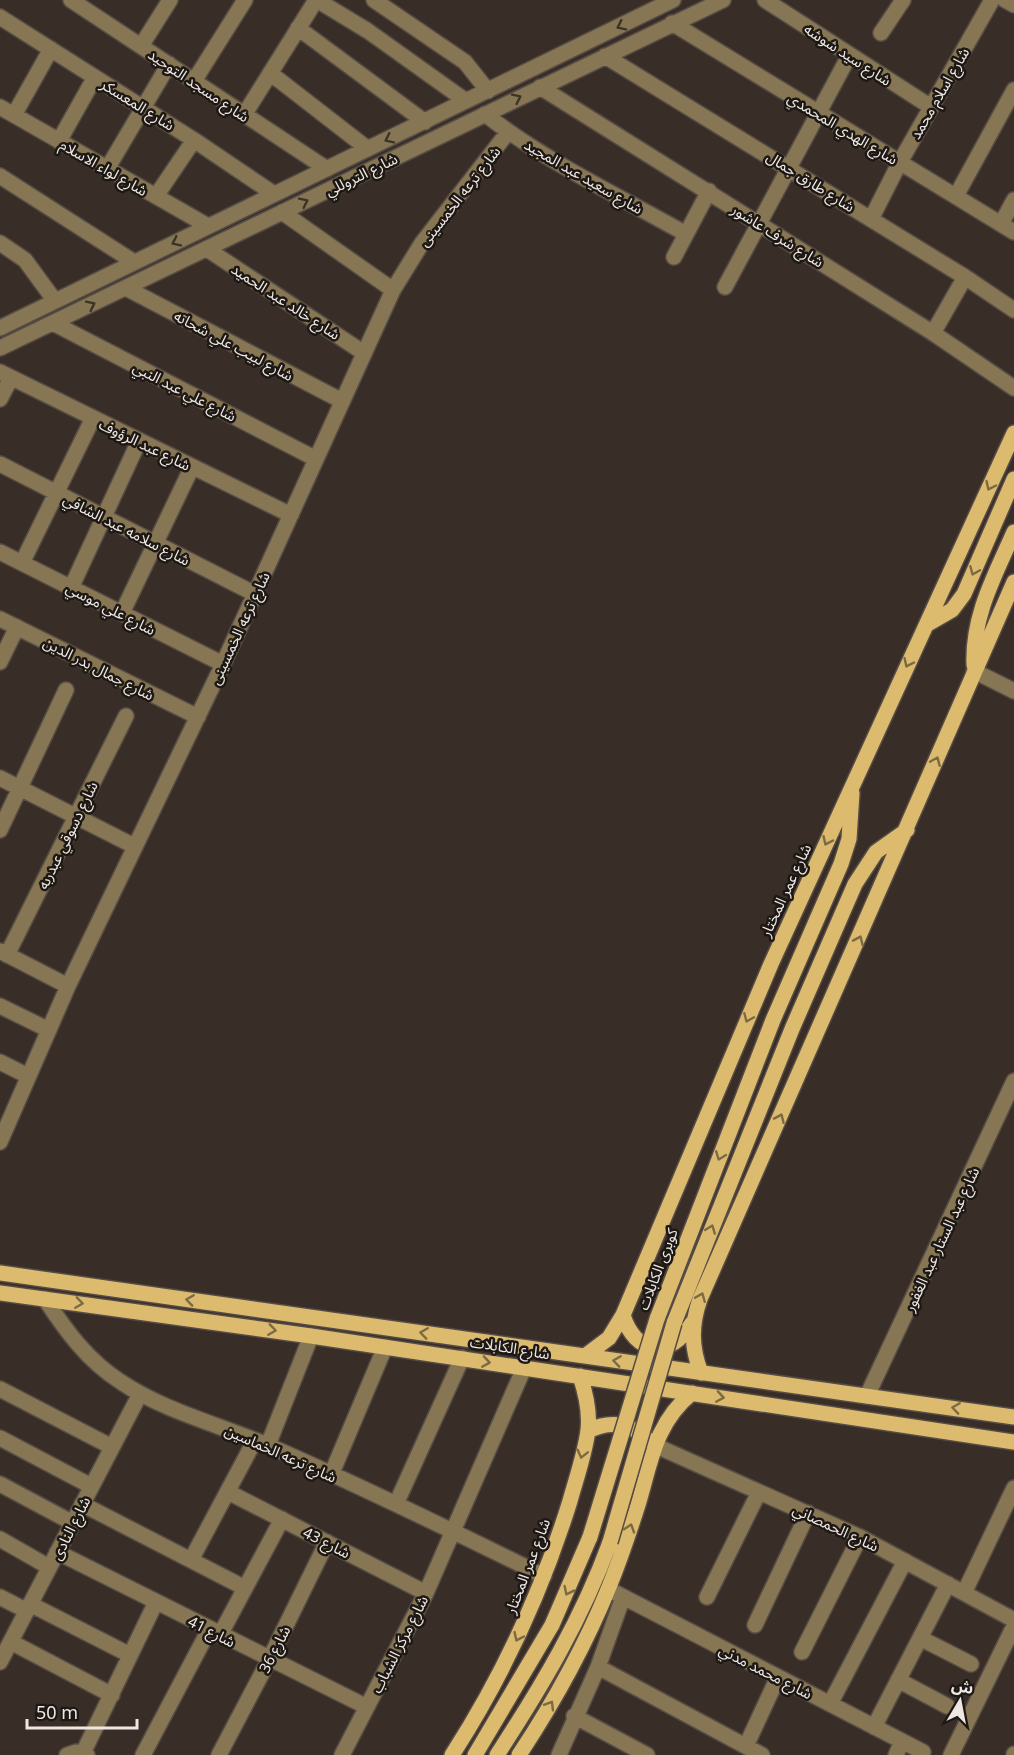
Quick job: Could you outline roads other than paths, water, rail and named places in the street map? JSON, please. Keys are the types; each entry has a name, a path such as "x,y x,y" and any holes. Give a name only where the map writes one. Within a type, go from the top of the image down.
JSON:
{"main road":[{"name":"شارع عمر المختار","path":"585,1356 609,1338 623,1315 771,964 1014,433"},
{"path":"926,625 944,616 964,594 1014,479"},
{"path":"974,670 976,626 982,605 1014,532"},
{"path":"623,1315 628,1330 639,1342 654,1348 670,1346 684,1337 692,1323 700,1299 1014,582"},
{"name":"كوبرى الكابلات","path":"475,1755 552,1624 591,1537 657,1319 773,1020 842,864 850,830 852,787"},
{"path":"497,1755 546,1680 571,1635 595,1584 610,1542 674,1323 792,1029 855,884 876,852 907,830"},
{"name":"شارع الكابلات","path":"0,1273 1014,1417"},
{"name":"شارع الكابلات","path":"0,1293 462,1358 1014,1442"},
{"path":"692,1323 693,1349 701,1373"},
{"name":"شارع عمر المختار","path":"452,1755 498,1677 544,1576 570,1500 588,1431 588,1406 580,1376"},
{"path":"519,1755 556,1695 608,1589 629,1533 654,1445 668,1418 692,1393"},
{"path":"588,1431 605,1425 623,1425 639,1432 654,1445"}],"street":[{"name":"شارع مسجد التوحيد","path":"71,0 89,5 141,46 327,169"},
{"path":"141,46 170,0"},
{"path":"194,81 245,0"},
{"path":"244,115 317,0 368,31 466,101"},
{"path":"374,0 465,62 488,91"},
{"name":"شارع التروللي","path":"1,325 674,0"},
{"name":"شارع التروللي","path":"0,348 672,23 694,6 723,0"},
{"name":"شارع سيد شوشه","path":"765,0 931,107"},
{"path":"881,33 903,0"},
{"name":"شارع اسلام محمد","path":"872,219 900,162 992,0"},
{"path":"1005,0 1014,5"},
{"name":"شارع المعسكر","path":"0,17 194,140 274,194"},
{"name":"شارع الهدي المحمدي","path":"672,23 1008,228"},
{"path":"298,28 425,122"},
{"path":"7,111 51,50"},
{"name":"شارع طارق جمال","path":"605,56 872,219 1014,310"},
{"path":"725,287 849,56"},
{"path":"107,169 169,64"},
{"path":"270,73 368,149"},
{"path":"59,141 95,77"},
{"name":"شارع شرف عاشور","path":"540,87 933,333 1014,388"},
{"path":"956,196 1014,90"},
{"name":"شارع لواء الاسلام","path":"7,111 208,226"},
{"name":"شارع سعيد عبد المجيد","path":"485,114 508,132 686,234"},
{"name":"شارع ترعه الخمسينى","path":"0,1142 5,1116 28,1076 134,846 223,664 393,290 422,243 508,132"},
{"path":"156,196 194,140"},
{"path":"0,176 134,262"},
{"path":"674,258 709,191"},
{"path":"1008,228 1014,200"},
{"path":"282,212 393,290"},
{"path":"0,243 25,260 55,300"},
{"name":"شارع خالد عبد الحميد","path":"207,249 364,353"},
{"path":"933,333 965,277"},
{"name":"شارع لبيب علي شحاته","path":"126,288 342,401"},
{"name":"شارع علي عبد النبي","path":"53,323 316,459"},
{"path":"0,399 5,375"},
{"name":"شارع عبد الرؤوف","path":"5,375 291,515"},
{"path":"22,563 93,418"},
{"path":"71,588 139,441"},
{"name":"شارع سلامه عبد الشافي","path":"0,464 255,594"},
{"path":"122,613 192,467"},
{"name":"شارع علي موسي","path":"0,552 223,664"},
{"name":"شارع جمال بدر الدين","path":"0,619 198,717"},
{"path":"0,662 17,627"},
{"path":"974,670 1014,691"},
{"path":"0,830 66,690"},
{"name":"شارع دسوقي عبدربه","path":"4,953 126,716"},
{"path":"0,778 134,846"},
{"path":"4,953 68,986"},
{"path":"0,1006 49,1030"},
{"path":"0,1062 28,1076"},
{"name":"شارع عبد الستار عبد الغفور","path":"867,1396 1014,1081"},
{"name":"شارع ترعه الخماسين","path":"45,1299 77,1344 97,1364 140,1394 262,1443 396,1504 544,1576"},
{"path":"191,1560 228,1492 262,1443 310,1336"},
{"path":"331,1475 385,1347"},
{"path":"396,1504 462,1358"},
{"name":"شارع مركز الشباب","path":"342,1755 426,1593 524,1368"},
{"path":"0,1389 112,1447"},
{"name":"شارع النادى","path":"1,1657 11,1642 140,1394"},
{"path":"0,1438 91,1486"},
{"name":"شارع الحمصاني","path":"654,1445 860,1537 1014,1620"},
{"path":"0,1484 73,1523"},
{"path":"964,1593 1014,1488"},
{"name":"شارع 43","path":"228,1492 426,1593"},
{"path":"706,1597 759,1492"},
{"path":"82,1504 245,1588"},
{"path":"754,1625 808,1513"},
{"path":"143,1755 214,1632 245,1588 282,1519"},
{"path":"802,1652 860,1537"},
{"path":"0,1539 50,1567"},
{"name":"شارع 36","path":"220,1755 327,1542"},
{"name":"شارع 41","path":"57,1552 367,1707"},
{"path":"830,1704 905,1561"},
{"path":"874,1726 948,1584"},
{"name":"شارع محمد مدني","path":"608,1589 874,1726 899,1748 923,1752"},
{"path":"0,1597 130,1655"},
{"path":"559,1755 574,1716 598,1667 623,1597"},
{"path":"67,1755 85,1754 156,1602"},
{"path":"951,1755 1014,1626"},
{"path":"920,1638 971,1664"},
{"path":"11,1642 112,1695"},
{"path":"598,1667 762,1755"},
{"path":"746,1746 778,1677"},
{"path":"898,1680 947,1706"},
{"path":"574,1716 647,1755"}]}
